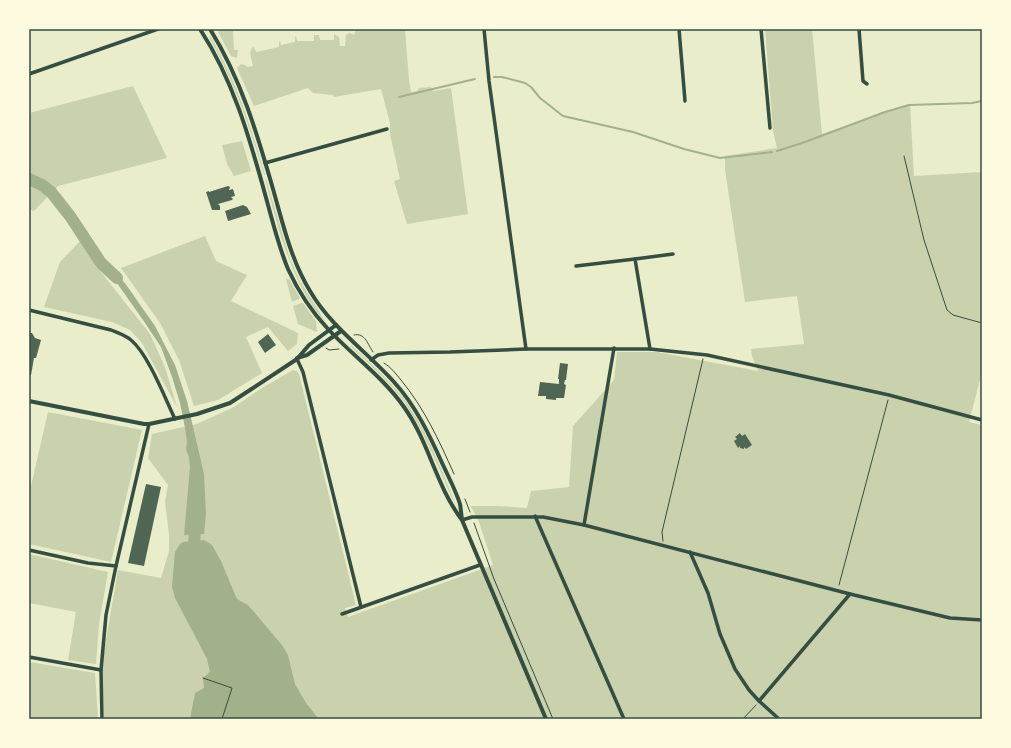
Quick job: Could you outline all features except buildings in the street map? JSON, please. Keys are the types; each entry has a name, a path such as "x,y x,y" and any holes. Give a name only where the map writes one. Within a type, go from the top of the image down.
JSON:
{"street":[{"path":"29,74 158,29"},
{"path":"200,29 221,66 240,110 289,270 309,306 329,331 380,378 405,408 422,439 452,507 462,520"},
{"path":"210,29 225,55 241,89 254,125 297,267 310,292 321,308 336,326 394,382 419,416 460,504 462,520 546,719"},
{"path":"484,29 488,81 526,349"},
{"path":"679,29 685,101"},
{"path":"761,29 770,128"},
{"path":"859,29 863,81 867,84"},
{"path":"265,163 387,129"},
{"path":"576,266 673,254"},
{"path":"635,259 650,349"},
{"path":"29,310 111,330 130,339 137,346 144,357 177,418"},
{"path":"29,401 131,422 149,424 197,414 237,399 297,359 309,346 336,326"},
{"path":"297,359 307,356 341,331"},
{"path":"584,525 614,348"},
{"path":"371,360 378,354 386,353 526,349 650,349 704,355 889,395 982,420"},
{"path":"297,359 303,372 361,607"},
{"path":"102,719 101,670 106,615 149,424"},
{"path":"535,516 624,719"},
{"path":"462,520 472,517 543,516 690,552 837,591 950,618 982,620"},
{"path":"29,550 88,563 116,566"},
{"path":"690,552 708,593 717,626 735,669 749,690 779,719"},
{"path":"342,614 480,565"},
{"path":"759,701 850,594"},
{"path":"29,658 101,670"}],"path":[{"path":"904,156 924,240 946,310 953,315 982,323"},
{"path":"351,336 357,334 363,336 372,351"},
{"path":"326,347 329,350 341,348"},
{"path":"663,546 662,532 704,355"},
{"path":"837,591 889,395"},
{"path":"472,517 492,575 553,719"},
{"path":"203,678 232,688 222,719"},
{"path":"743,719 759,701"}],"shaded area":[{"path":"223,29 233,29 234,50 238,50 237,58 231,56 218,32"},
{"path":"356,29 405,29 411,92 417,91 419,88 431,87 433,91 451,88 468,214 407,224 394,181 400,179 390,134 390,123 381,89 334,97 333,95 313,93 308,88 254,106 237,68 241,64 248,67 253,66 250,53 252,48 254,47 256,52 279,47 280,41 281,45 295,42 296,36 297,41 314,41 314,35 319,35 320,40 334,40 334,34 339,37 340,46 345,46 346,35 350,33 354,35"},
{"path":"765,29 812,29 822,134 910,104 914,176 982,172 982,372 969,422 982,425 982,719 104,719 102,663 118,570 161,578 169,551 169,535 165,501 168,485 148,458 152,434 197,424 234,407 262,388 293,370 297,371 299,374 356,605 345,608 348,617 493,565 479,522 471,506 527,508 531,491 569,487 573,426 614,380 617,352 657,352 758,371 751,349 804,344 797,296 745,302 725,170 725,156 777,148 773,131"},
{"path":"210,36 228,69 235,86 265,175 241,104 209,37"},
{"path":"133,86 167,158 58,186 34,211 29,209 29,113"},
{"path":"242,141 251,171 234,176 227,164 222,145"},
{"path":"265,179 290,259 300,281 325,321 308,299 300,285 282,240"},
{"path":"205,236 216,261 247,275 231,301 298,333 297,344 288,351 268,327 246,337 262,373 218,400 194,406 179,360 160,323 121,268"},
{"path":"81,240 97,267 150,334 165,367 177,407 142,343 130,330 112,322 44,307 60,262"},
{"path":"108,265 116,272 127,286 155,326 175,365 187,401 204,474 206,514 204,534 184,535 190,467 189,457 186,450 187,442 180,403 172,377 161,347 112,276 104,267"},
{"path":"286,279 289,279 300,298 299,299 292,302"},
{"path":"303,303 316,321 317,332 298,324 293,306"},
{"path":"351,345 377,369 410,407 431,446 454,500 416,420 394,389 350,346"},
{"path":"48,412 142,430 111,562 29,544 29,485 31,486"},
{"path":"204,540 212,545 221,561 237,599 248,605 282,645 288,655 295,684 306,703 318,718 321,719 190,719 195,693 204,688 203,678 210,672 207,659 175,598 172,587 175,552 180,544 183,542"},
{"path":"29,554 108,572 99,624 96,664 68,660 76,612 29,603"},
{"path":"29,662 95,673 98,719 29,719"}],"waterway":[{"path":"494,77 502,77 525,83 531,87 540,98 563,116 633,132 684,149 720,158 772,152"},
{"path":"399,97 475,79"},
{"path":"777,151 885,112 909,105 972,103 982,101"},
{"path":"29,179 42,185 51,192 70,216 101,263 117,278"},
{"path":"194,557 195,520"}]}
